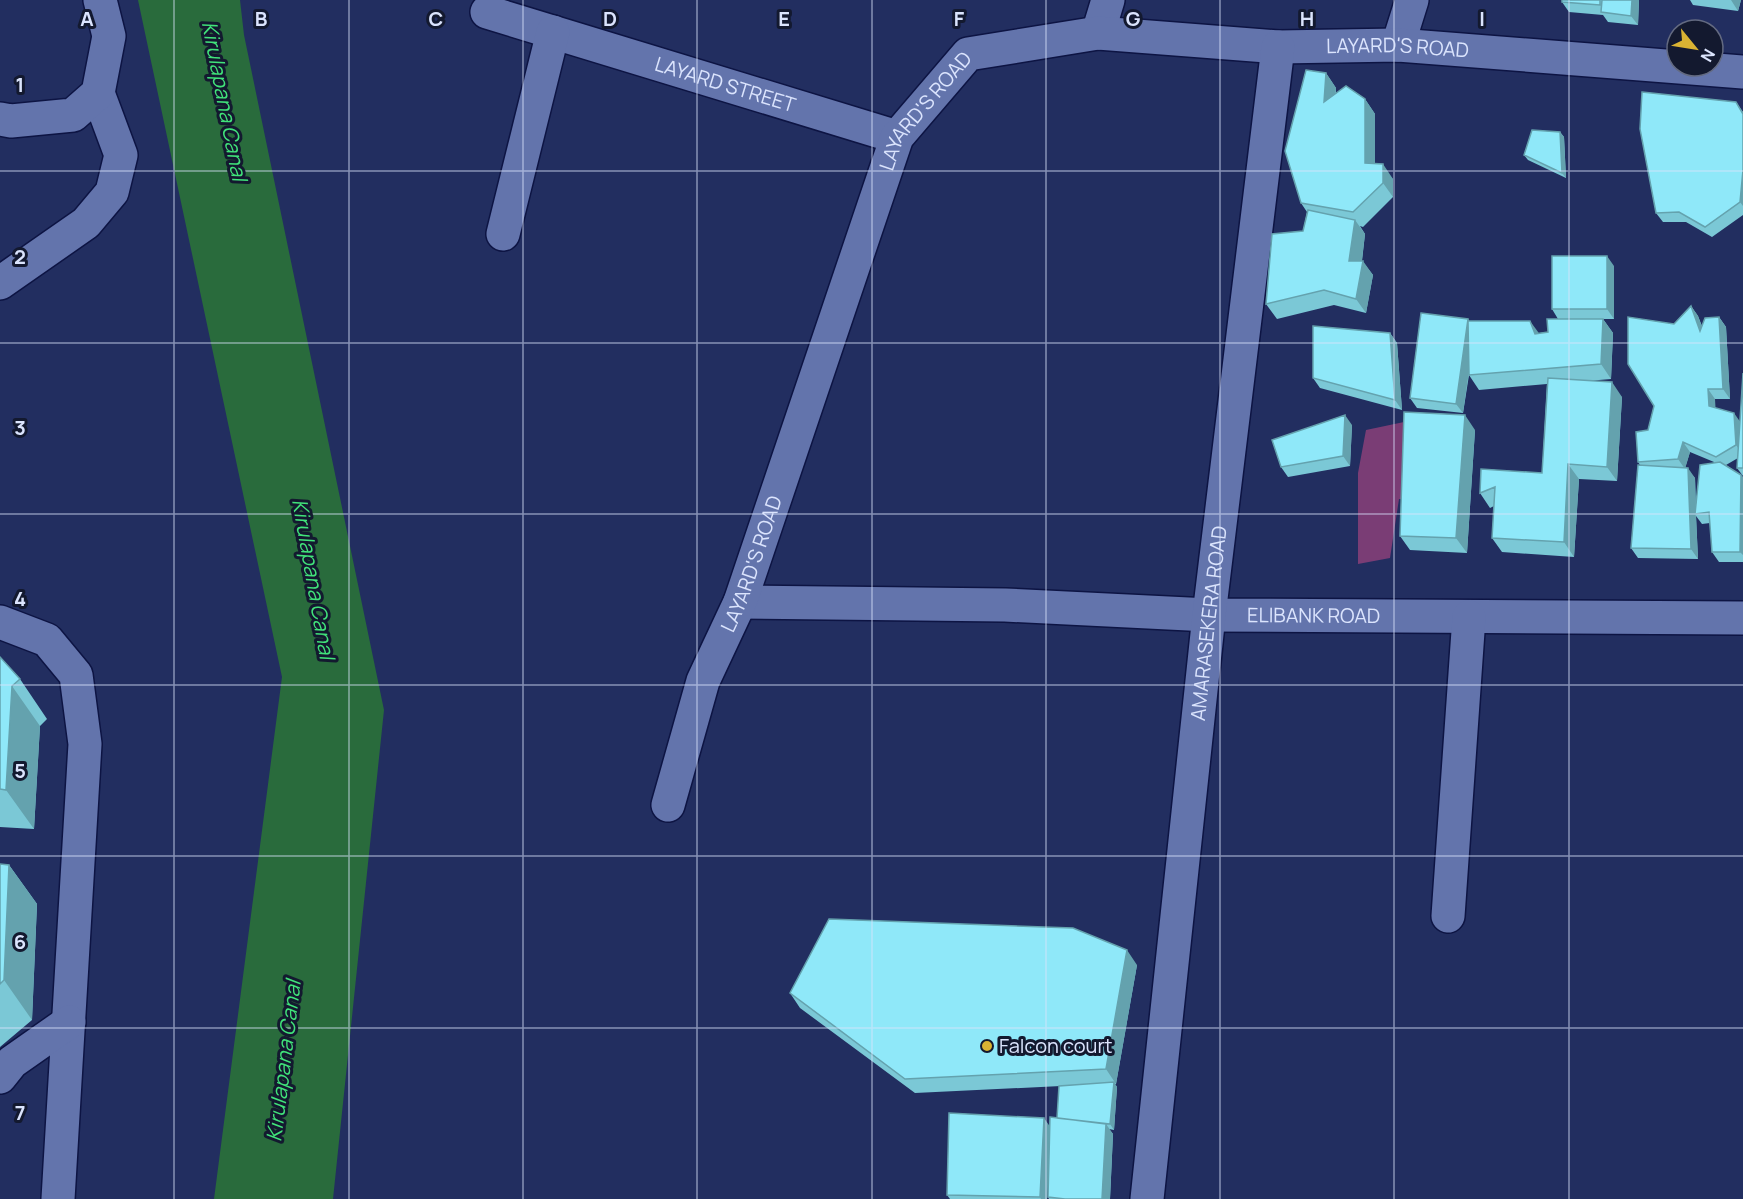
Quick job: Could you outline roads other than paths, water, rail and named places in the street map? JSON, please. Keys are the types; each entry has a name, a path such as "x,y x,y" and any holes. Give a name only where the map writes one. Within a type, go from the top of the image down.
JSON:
{"street":[{"path":"0,283 86,223 112,192 121,155 98,93 109,36 100,0"},
{"path":"1098,33 1108,0"},
{"path":"1398,45 1412,0"},
{"name":"LAYARD STREET","path":"488,12 897,137"},
{"path":"503,234 553,32"},
{"name":"LAYARD'S ROAD","path":"668,805 703,681 740,602 897,137 968,54 1098,33 1278,47 1398,45 1743,72"},
{"name":"AMARASEKERA ROAD","path":"1147,1199 1209,615 1278,47"},
{"path":"0,119 11,121 73,115 98,93"},
{"name":"ELIBANK ROAD","path":"740,602 1005,605 1209,615 1743,618"},
{"path":"1448,916 1469,617"},
{"path":"0,622 46,640 76,675 85,744 58,1199"},
{"path":"0,1077 12,1062 69,1022"}],"water":[{"name":"Kirulapana Canal","path":"138,0 240,0 244,35 384,710 333,1199 214,1199 282,677"}],"place":[{"name":"Falcon court","path":"987,1046"}]}
